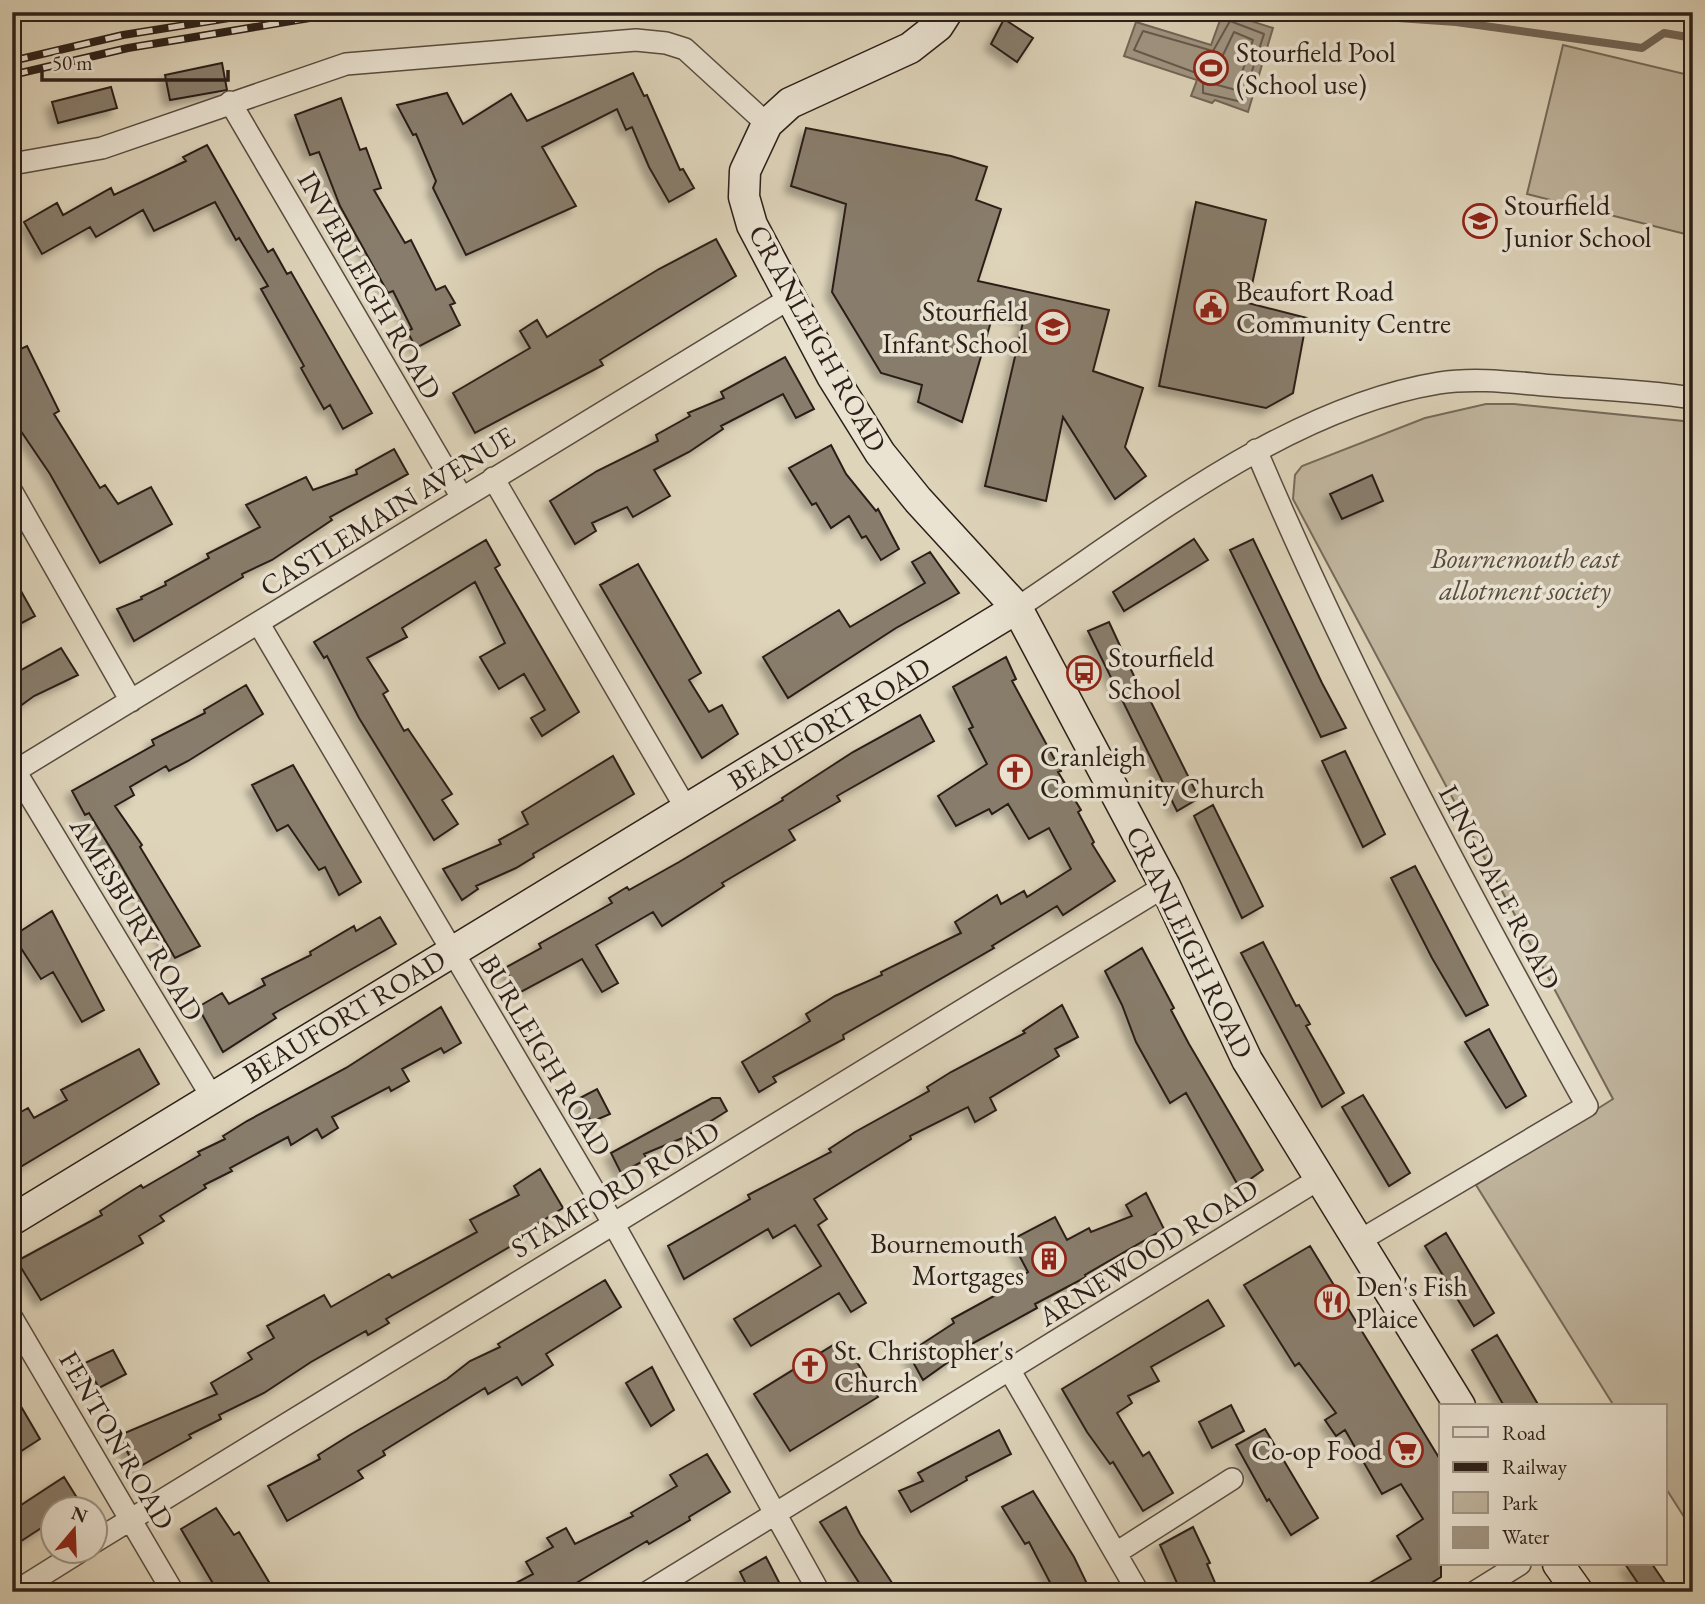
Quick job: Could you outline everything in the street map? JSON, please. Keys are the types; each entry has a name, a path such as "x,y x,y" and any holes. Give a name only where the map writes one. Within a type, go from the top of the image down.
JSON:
{"street":[{"name":"CRANLEIGH ROAD","path":"947,12 938,26 910,48 790,103 767,124 745,171 744,197 751,225 832,376 880,453 918,500 1017,608 1166,886 1247,1060 1459,1404"},
{"path":"12,164 102,148 346,64 636,40 666,43 685,49 767,124"},
{"name":"INVERLEIGH ROAD","path":"230,102 461,496"},
{"name":"CASTLEMAIN AVENUE","path":"13,772 259,624 461,496 792,297"},
{"name":"BEAUFORT ROAD","path":"12,1220 1017,608 1256,450 1332,414 1393,393 1441,382 1486,381 1693,398"},
{"name":"LINGDALE ROAD","path":"1256,450 1300,554 1454,867 1587,1107 1359,1241"},
{"path":"493,478 687,810"},
{"path":"12,492 131,701"},
{"name":"BURLEIGH ROAD","path":"259,624 613,1223 819,1592"},
{"name":"AMESBURY ROAD","path":"13,772 212,1097"},
{"name":"STAMFORD ROAD","path":"108,1533 1166,886"},
{"name":"ARNEWOOD ROAD","path":"648,1592 1319,1179"},
{"name":"FENTON ROAD","path":"12,1318 173,1592"},
{"path":"1010,1371 1138,1592"},
{"path":"1116,1553 1231,1479"},
{"path":"15,1592 57,1566"},
{"path":"1475,1592 1517,1566"},
{"path":"1559,1566 1578,1592"}],"green space":[{"path":"1563,45 1693,76 1693,236 1527,194"},
{"name":"Bournemouth east allotment society","path":"1486,404 1514,404 1693,422 1693,1531 1666,1489 1666,1404 1613,1404 1476,1185 1613,1099 1293,499 1295,475 1302,466 1425,418"}],"water":[{"name":"Stourfield Pool (School use)","path":"1223,12 1273,28 1248,112 1215,100 1212,103 1191,96 1197,80 1124,56 1136,22 1211,45"}],"building":[{"path":"1004,19 1033,38 1017,62 991,44"},
{"path":"222,63 227,90 170,100 165,75"},
{"path":"633,73 644,96 647,95 680,170 683,169 694,188 669,202 649,167 632,127 626,130 617,109 542,147 576,206 466,255 433,188 436,181 416,134 413,135 397,105 447,93 463,124 511,94 527,121"},
{"path":"111,87 117,108 58,123 52,102"},
{"path":"341,98 360,150 366,148 381,188 374,190 405,243 411,240 436,290 445,286 455,303 450,305 460,325 416,348 407,331 412,329 393,291 388,293 340,206 319,152 310,155 295,115"},
{"path":"806,128 951,156 987,167 976,200 1001,209 978,281 1109,310 1093,371 1143,388 1125,447 1146,476 1115,499 1063,417 1046,501 985,486 1024,318 994,311 962,422 918,402 922,385 881,373 832,292 846,204 791,186"},
{"path":"207,145 268,252 273,249 287,274 291,272 372,413 343,429 330,405 324,409 311,386 301,368 304,366 261,289 268,286 239,238 236,240 215,202 154,231 143,210 96,237 90,227 42,254 24,222 57,203 63,215 111,188 114,195 186,161 183,157"},
{"name":"Beaufort Road Community Centre","path":"1196,202 1266,220 1248,303 1307,318 1293,393 1266,408 1159,386"},
{"path":"716,239 736,276 600,360 603,365 475,433 453,393 530,348 520,331 537,320 547,337 659,269"},
{"path":"27,346 59,411 54,414 100,488 105,485 118,504 151,487 172,524 100,563 50,474 12,418 12,353"},
{"path":"785,357 814,409 796,418 783,394 721,426 723,429 689,452 654,470 670,496 633,517 627,507 592,523 596,531 575,544 550,501 597,471 658,441 656,435 690,416 688,413 724,398 721,392"},
{"path":"831,445 846,474 876,511 878,509 899,549 881,560 866,536 862,538 849,516 831,528 816,503 812,505 789,468"},
{"path":"394,449 408,474 330,517 332,520 272,560 242,574 243,577 134,641 117,609 142,599 141,597 166,585 165,582 209,558 207,554 260,527 246,505 306,477 313,490 357,474 356,470"},
{"path":"1372,475 1383,501 1342,519 1330,494"},
{"path":"1194,539 1208,560 1124,611 1113,592"},
{"path":"1253,539 1346,728 1321,737 1230,550"},
{"path":"486,540 500,565 495,568 579,712 542,736 531,718 545,710 524,674 499,689 480,657 505,643 475,582 402,628 407,637 367,658 388,691 383,694 404,731 408,729 452,794 442,800 458,824 434,840 359,718 327,656 324,658 314,642"},
{"path":"930,552 959,593 896,628 788,698 763,657 839,610 850,627 925,583 912,562"},
{"path":"638,564 701,673 689,680 709,712 722,705 738,734 702,758 600,585"},
{"path":"12,575 35,616 12,628"},
{"path":"1109,622 1146,702 1150,700 1199,798 1177,811 1088,631"},
{"path":"61,648 78,675 34,696 12,712 12,675"},
{"path":"1006,657 1016,679 1012,681 1061,771 1058,772 1081,810 1078,812 1094,842 1092,844 1115,881 1063,915 1057,906 992,946 994,948 843,1035 844,1039 773,1077 776,1082 759,1092 742,1062 810,1021 806,1014 835,996 882,975 881,972 961,933 955,922 997,895 1001,904 1024,891 1027,897 1071,869 1049,828 1029,839 1008,804 992,814 989,809 956,826 938,796 987,764 969,729 973,727 953,687"},
{"path":"246,685 263,714 188,761 169,771 166,766 130,787 134,795 115,806 142,845 140,847 200,946 175,958 89,813 85,815 72,791 154,745 152,740 205,713 204,710"},
{"path":"920,715 934,741 837,796 840,801 789,830 795,840 722,883 724,886 662,926 653,912 596,945 618,983 602,992 582,959 519,993 505,968 541,948 539,944 612,903 609,898 627,887 629,890 679,862 783,800 782,798 853,752"},
{"path":"1345,751 1385,834 1363,847 1322,761"},
{"path":"613,756 634,794 533,854 534,857 516,868 476,886 478,889 462,900 443,869 501,844 499,840 528,824 522,812"},
{"path":"293,765 361,882 339,895 325,867 319,870 288,825 277,831 252,785"},
{"path":"1213,805 1263,906 1242,918 1194,816"},
{"path":"1415,866 1488,1005 1466,1016 1432,958 1391,878"},
{"path":"52,911 104,1010 82,1022 53,972 41,979 13,936"},
{"path":"380,917 396,944 273,1014 276,1018 223,1052 198,1007 222,993 229,1004 265,985 262,979 311,955 310,952 354,926 356,931"},
{"path":"1263,942 1296,1006 1299,1005 1310,1024 1306,1026 1344,1093 1322,1107 1241,953"},
{"path":"1142,948 1174,1008 1171,1010 1189,1044 1263,1170 1239,1187 1186,1093 1170,1103 1136,1042 1105,971"},
{"path":"1062,1005 1078,1037 1055,1049 1059,1056 990,1098 996,1110 975,1122 968,1107 910,1136 911,1139 814,1199 827,1219 818,1225 866,1303 851,1312 839,1293 751,1346 734,1319 821,1266 795,1225 773,1238 768,1229 684,1279 668,1246 750,1199 748,1195 831,1152 829,1149 855,1132 929,1091 927,1087 951,1072 1025,1033 1023,1031"},
{"path":"441,1007 461,1043 444,1053 441,1048 402,1069 409,1081 391,1091 389,1087 332,1117 338,1128 322,1138 317,1129 291,1145 288,1137 230,1168 232,1171 204,1185 206,1188 160,1216 164,1221 139,1236 143,1243 41,1300 17,1261 102,1215 100,1211 141,1185 143,1188 200,1155 198,1152 225,1139 223,1136 247,1121 346,1068"},
{"path":"1489,1029 1526,1096 1506,1108 1465,1042"},
{"path":"139,1049 159,1084 12,1172 12,1117 28,1108 34,1118 67,1100 61,1090"},
{"path":"597,1089 610,1114 591,1122 580,1098"},
{"path":"1363,1095 1410,1173 1389,1186 1342,1107"},
{"path":"712,1098 720,1098 727,1111 685,1137 644,1154 647,1159 621,1173 611,1153"},
{"path":"540,1169 563,1208 528,1230 530,1235 386,1319 389,1323 368,1335 366,1331 311,1362 264,1393 219,1415 221,1419 189,1435 191,1438 135,1469 120,1435 217,1394 211,1383 252,1359 248,1353 274,1338 267,1326 324,1295 331,1307 389,1274 392,1278 477,1232 470,1220 519,1195 514,1186"},
{"path":"1146,1193 1164,1229 1085,1275 1086,1277 1035,1304 1037,1308 957,1352 958,1355 923,1380 908,1353 954,1323 952,1319 1005,1290 1003,1285 1028,1272 1011,1240 1055,1217 1067,1240 1089,1228 1091,1232 1132,1216 1126,1205"},
{"path":"1446,1233 1494,1313 1474,1326 1425,1246"},
{"path":"1310,1246 1439,1458 1441,1577 1417,1592 1354,1592 1411,1559 1397,1536 1423,1519 1401,1484 1382,1494 1345,1430 1336,1436 1325,1420 1336,1413 1299,1363 1295,1366 1244,1285"},
{"path":"605,1280 621,1307 546,1354 553,1365 522,1385 517,1377 488,1394 485,1388 383,1451 385,1455 358,1471 363,1478 287,1521 268,1486 320,1459 318,1455 447,1379 470,1361 500,1347 498,1344"},
{"path":"1208,1300 1224,1326 1151,1367 1159,1381 1128,1396 1132,1403 1117,1413 1143,1456 1149,1452 1173,1493 1143,1511 1113,1462 1110,1464 1087,1432 1062,1389"},
{"path":"1497,1335 1538,1404 1503,1404 1472,1350"},
{"path":"843,1339 878,1397 790,1451 754,1394"},
{"path":"113,1350 126,1374 99,1388 85,1363"},
{"path":"652,1367 674,1410 651,1426 626,1383"},
{"path":"12,1391 40,1439 12,1457"},
{"path":"1231,1405 1244,1431 1212,1448 1199,1422"},
{"path":"1265,1429 1318,1518 1291,1535 1269,1499 1267,1501 1236,1445"},
{"path":"999,1430 1011,1454 966,1477 967,1480 911,1512 899,1491 923,1481 918,1473"},
{"path":"707,1454 730,1492 689,1517 690,1520 649,1544 647,1541 561,1592 499,1592 533,1574 526,1562 553,1547 547,1538 566,1528 575,1544 633,1516 631,1513 677,1486 670,1475"},
{"path":"64,1477 76,1496 38,1496 38,1530 12,1547 12,1511"},
{"path":"1033,1491 1074,1557 1091,1592 1055,1592 1029,1542 1025,1544 1002,1507"},
{"path":"846,1507 860,1534 898,1592 865,1592 820,1522"},
{"path":"216,1508 234,1535 239,1532 275,1592 218,1592 181,1529"},
{"path":"1193,1527 1210,1563 1207,1564 1219,1592 1181,1592 1160,1545"},
{"path":"766,1557 784,1592 750,1592 740,1572"},
{"path":"1626,1566 1653,1566 1671,1592 1644,1592"}],"waterway":[{"path":"1311,12 1456,22 1642,48 1664,33 1693,38"}],"railway":[{"path":"12,61 123,35 267,12"},
{"path":"12,75 128,48 346,12"}],"place":[{"name":"Stourfield Pool (School use)","path":"1211,68"},
{"name":"Stourfield Junior School","path":"1480,221"},
{"name":"Beaufort Road Community Centre","path":"1211,307"},
{"name":"Stourfield Infant School","path":"1053,327"},
{"name":"Stourfield School","path":"1084,673"},
{"name":"Cranleigh Community Church","path":"1015,772"},
{"name":"Bournemouth Mortgages","path":"1049,1259"},
{"name":"Den's Fish Plaice","path":"1332,1302"},
{"name":"St. Christopher's Church","path":"810,1366"},
{"name":"Co-op Food","path":"1406,1450"}]}
